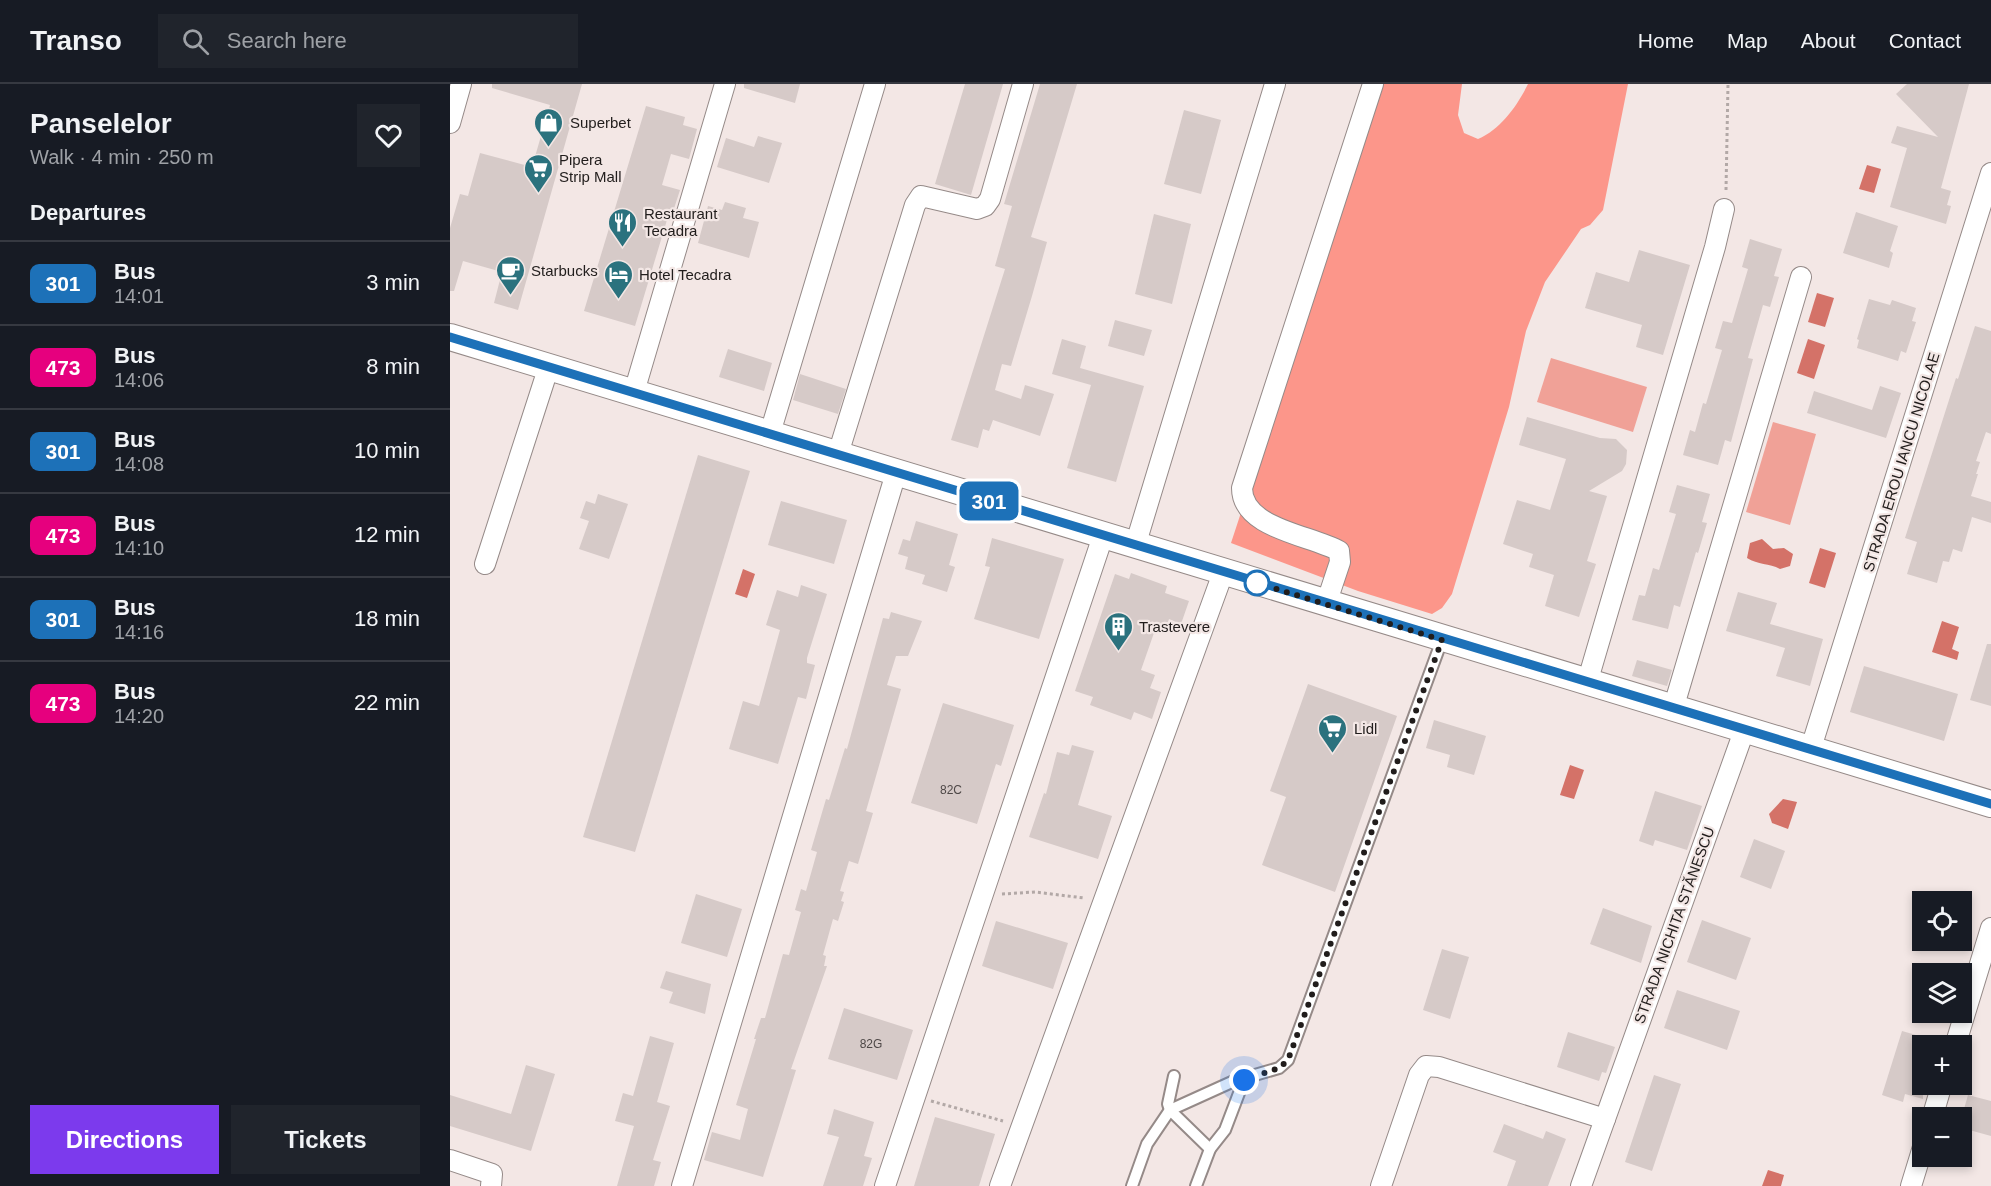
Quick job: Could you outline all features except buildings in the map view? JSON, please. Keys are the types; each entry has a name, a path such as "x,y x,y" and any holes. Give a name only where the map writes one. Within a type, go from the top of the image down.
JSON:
{"street":[{"path":"450,123 461,84"},
{"path":"634,392 725,84"},
{"path":"770,433 875,84"},
{"path":"838,454 915,205 921,196 977,209 985,206 990,199 1023,84"},
{"path":"1135,546 1275,84"},
{"path":"1326,604 1340,562 1339,551 1266,522 1249,510 1242,500 1242,488 1373,84"},
{"name":"STRADA EROU IANCU NICOLAE","path":"1810,751 1991,173"},
{"path":"1587,683 1715,248 1724,209"},
{"path":"1673,709 1801,277"},
{"path":"450,337 1442,640 1991,804"},
{"path":"485,564 549,366"},
{"path":"682,1186 896,472"},
{"path":"885,1186 1102,536"},
{"path":"1000,1186 1223,573"},
{"name":"STRADA NICHITA STĂNESCU","path":"1581,1186 1744,731"},
{"path":"1957,1035 1991,928"},
{"path":"1381,1186 1419,1075 1426,1066 1439,1067 1605,1119"},
{"path":"450,1160 491,1180"},
{"path":"1911,1186 1917,1167"}],"lane":[{"path":"1132,1186 1147,1144 1170,1110 1234,1081 1244,1080 1279,1068 1288,1060 1442,640"},
{"path":"1174,1076 1168,1104 1170,1110 1210,1149"},
{"path":"1196,1186 1210,1149 1225,1130 1244,1080"}],"path":[{"path":"1724,209 1729,124 1728,84"},
{"path":"984,891 1010,896 1035,892 1067,894 1104,902"},
{"path":"915,1097 1022,1126"}],"shaded area":[{"path":"1382,84 1462,84 1458,115 1464,133 1478,139 1508,116 1528,84 1628,84 1603,210 1590,225 1581,229 1545,282 1526,331 1509,407 1452,594 1442,608 1432,614 1358,591 1231,543"},
{"path":"1867,165 1881,169 1874,193 1859,189"},
{"path":"1817,293 1834,298 1825,327 1808,322"},
{"path":"1808,339 1825,345 1814,379 1797,373"},
{"path":"1551,358 1647,387 1633,432 1537,402"},
{"path":"1773,422 1816,434 1790,525 1746,512"},
{"path":"1762,539 1773,549 1784,548 1793,554 1790,566 1780,569 1747,558 1750,543"},
{"path":"1820,548 1836,553 1825,588 1809,583"},
{"path":"743,569 755,574 747,598 735,594"},
{"path":"1942,621 1959,627 1952,649 1959,652 1957,660 1932,652"},
{"path":"1570,765 1584,770 1574,799 1560,795"},
{"path":"1783,799 1797,802 1788,829 1772,823 1769,814"},
{"path":"1768,1170 1784,1175 1781,1186 1762,1186"}],"bus line":[{"name":"301","path":"450,337 1407,629 1991,804"}],"place":[{"name":"Superbet","path":"549,148"},
{"name":"Pipera Strip Mall","path":"538,194"},
{"name":"Restaurant Tecadra","path":"623,248"},
{"name":"Starbucks","path":"510,296"},
{"name":"Hotel Tecadra","path":"618,300"},
{"name":"Trastevere","path":"1118,652"},
{"name":"Lidl","path":"1333,754"}],"route":[{"path":"1244,1080 1279,1068 1288,1060 1442,640 1257,583"}]}
